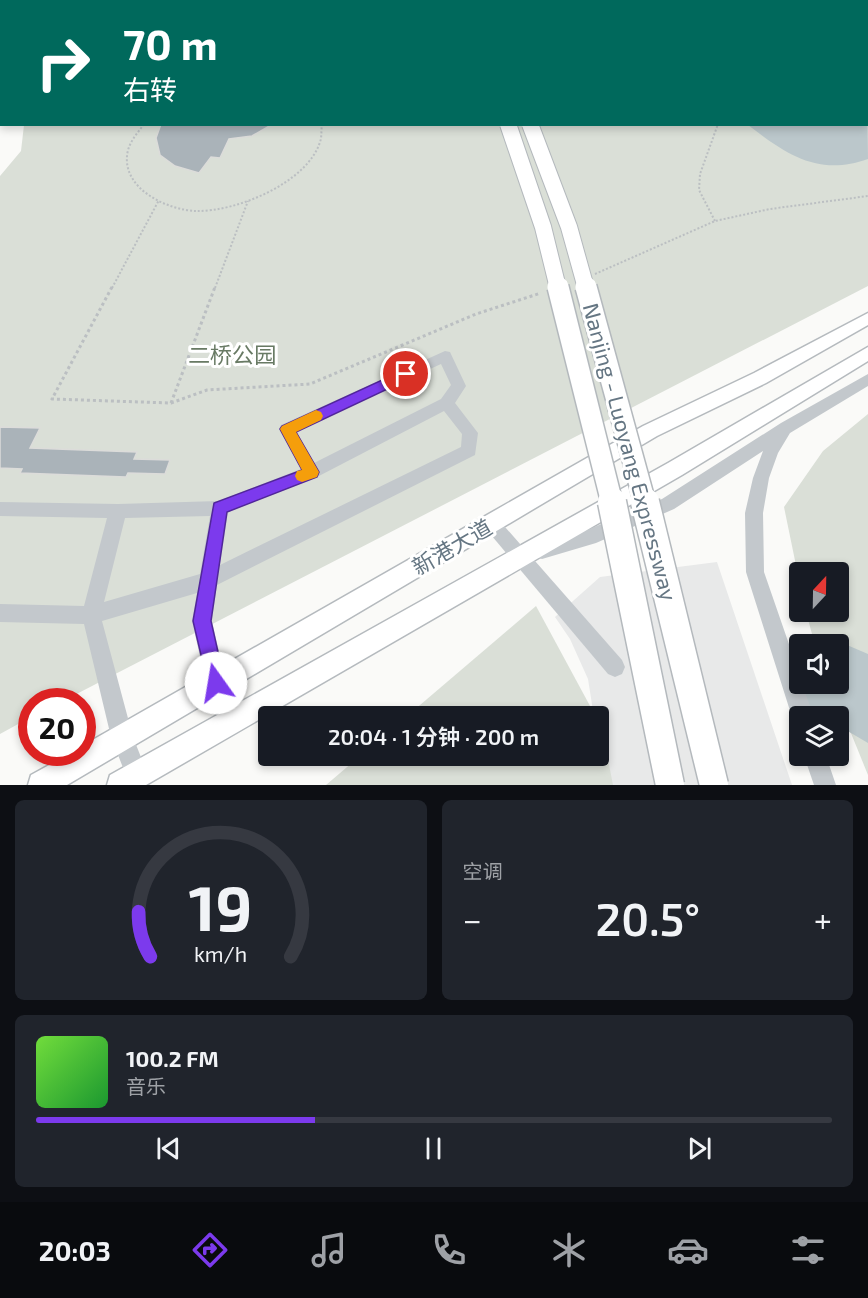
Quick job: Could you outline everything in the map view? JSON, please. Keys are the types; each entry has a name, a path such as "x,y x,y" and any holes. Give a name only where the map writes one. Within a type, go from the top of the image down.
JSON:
{"highway":[{"name":"Nanjing - Luoyang Expressway","path":"509,126 543,227 611,498 670,785"},
{"name":"Nanjing - Luoyang Expressway","path":"531,126 569,227 641,485 714,785"}],"main road":[{"name":"新港大道","path":"41,785 650,431 760,378 868,318"},
{"name":"新港大道","path":"129,780 675,469 868,353"}],"street":[{"path":"0,509 118,511 220,508 311,472 446,403 459,386 446,356 287,429 311,472"},
{"path":"519,557 590,537 668,504 787,427 868,379"},
{"path":"0,613 91,615 207,581 469,450 470,433 446,403"},
{"path":"787,427 771,451 761,478 754,513 755,572 799,706"},
{"path":"220,508 202,621 216,683 230,722"},
{"path":"118,511 91,615 122,736 129,780"},
{"path":"492,524 615,667"},
{"path":"818,766 825,785"}],"path":[{"path":"142,126 129,144 126,166 139,187 159,200 192,211 209,211 248,201 277,187 305,166 320,144 322,126"},
{"path":"715,222 699,190 700,174 717,126"},
{"path":"594,274 715,222 770,209 868,196"},
{"path":"159,200 52,399 171,403 207,390 310,384 476,314 551,290"},
{"path":"171,403 248,201"}],"shaded area":[{"path":"749,126 867,126 868,159 850,164 818,164 804,160 776,145"},
{"path":"717,562 792,785 604,785 601,766 609,766 609,706 592,706 588,679 570,639 555,617 600,577"},
{"path":"849,646 868,654 868,743 849,732 849,706 809,706 803,694 849,694"}],"green space":[{"name":"二桥公园","path":"24,126 868,126 868,286 88,688 18,688 18,724 0,734 0,176 21,151"},
{"path":"868,414 868,775 849,728 849,706 840,706 835,694 849,694 849,634 812,634 809,622 849,622 849,562 795,562 784,507 823,451"},
{"path":"536,606 590,706 419,706"},
{"path":"609,765 613,785 326,785 348,766"}],"building":[{"path":"160,126 270,126 252,136 229,139 220,158 211,157 199,173 175,166 160,155 156,138"},
{"path":"0,427 40,428 30,448 137,452 134,459 170,460 165,474 128,473 126,477 20,473 22,469 0,468"}],"slow traffic":[{"path":"302,476 311,472 287,429 316,416"}],"route":[{"path":"216,683 202,621 220,508 311,472 287,429 406,374"}]}
